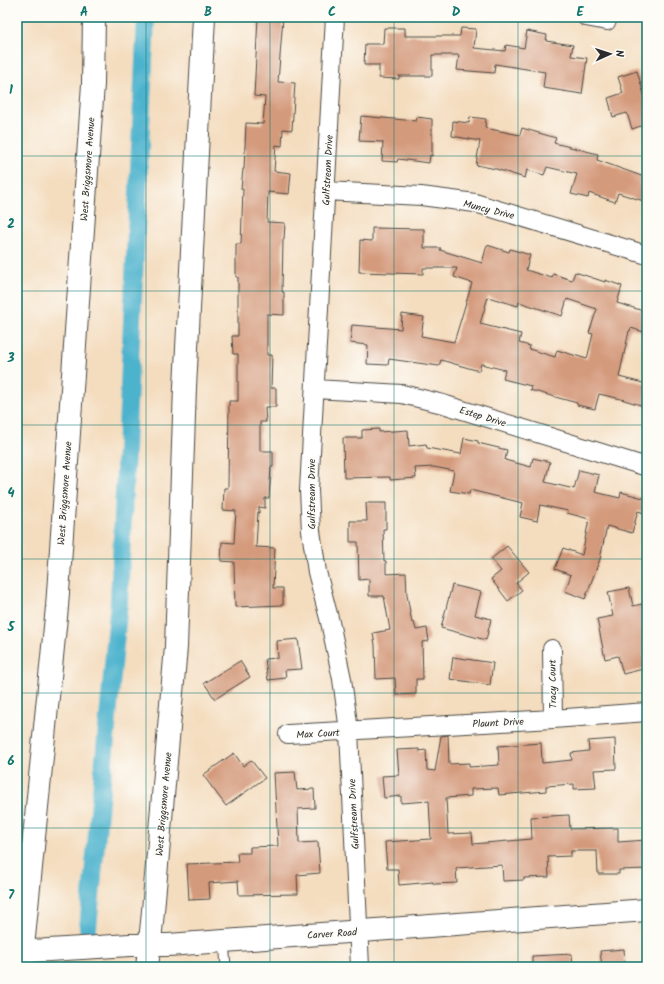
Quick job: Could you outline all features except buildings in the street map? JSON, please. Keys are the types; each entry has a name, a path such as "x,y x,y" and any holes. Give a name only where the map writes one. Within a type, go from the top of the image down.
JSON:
{"main road":[{"name":"West Briggsmore Avenue","path":"20,957 56,607 93,84 94,17"},
{"name":"West Briggsmore Avenue","path":"147,967 176,646 185,388 204,17"},
{"name":"Carver Road","path":"20,957 149,945 224,941 647,910"}],"street":[{"name":"Gulfstream Drive","path":"335,17 309,490 311,531 317,572 330,622 342,679 349,731 360,967"},
{"path":"586,17 608,21"},
{"name":"Muncy Drive","path":"325,191 421,196 475,203 647,254"},
{"name":"Estep Drive","path":"315,388 402,394 443,404 647,467"},
{"name":"Tracy Court","path":"552,649 553,719"},
{"name":"Plaunt Drive","path":"349,731 647,712"},
{"name":"Max Court","path":"288,734 349,731"}],"lane":[{"path":"224,941 226,967"}],"waterway":[{"path":"88,928 119,602 146,17"}]}
